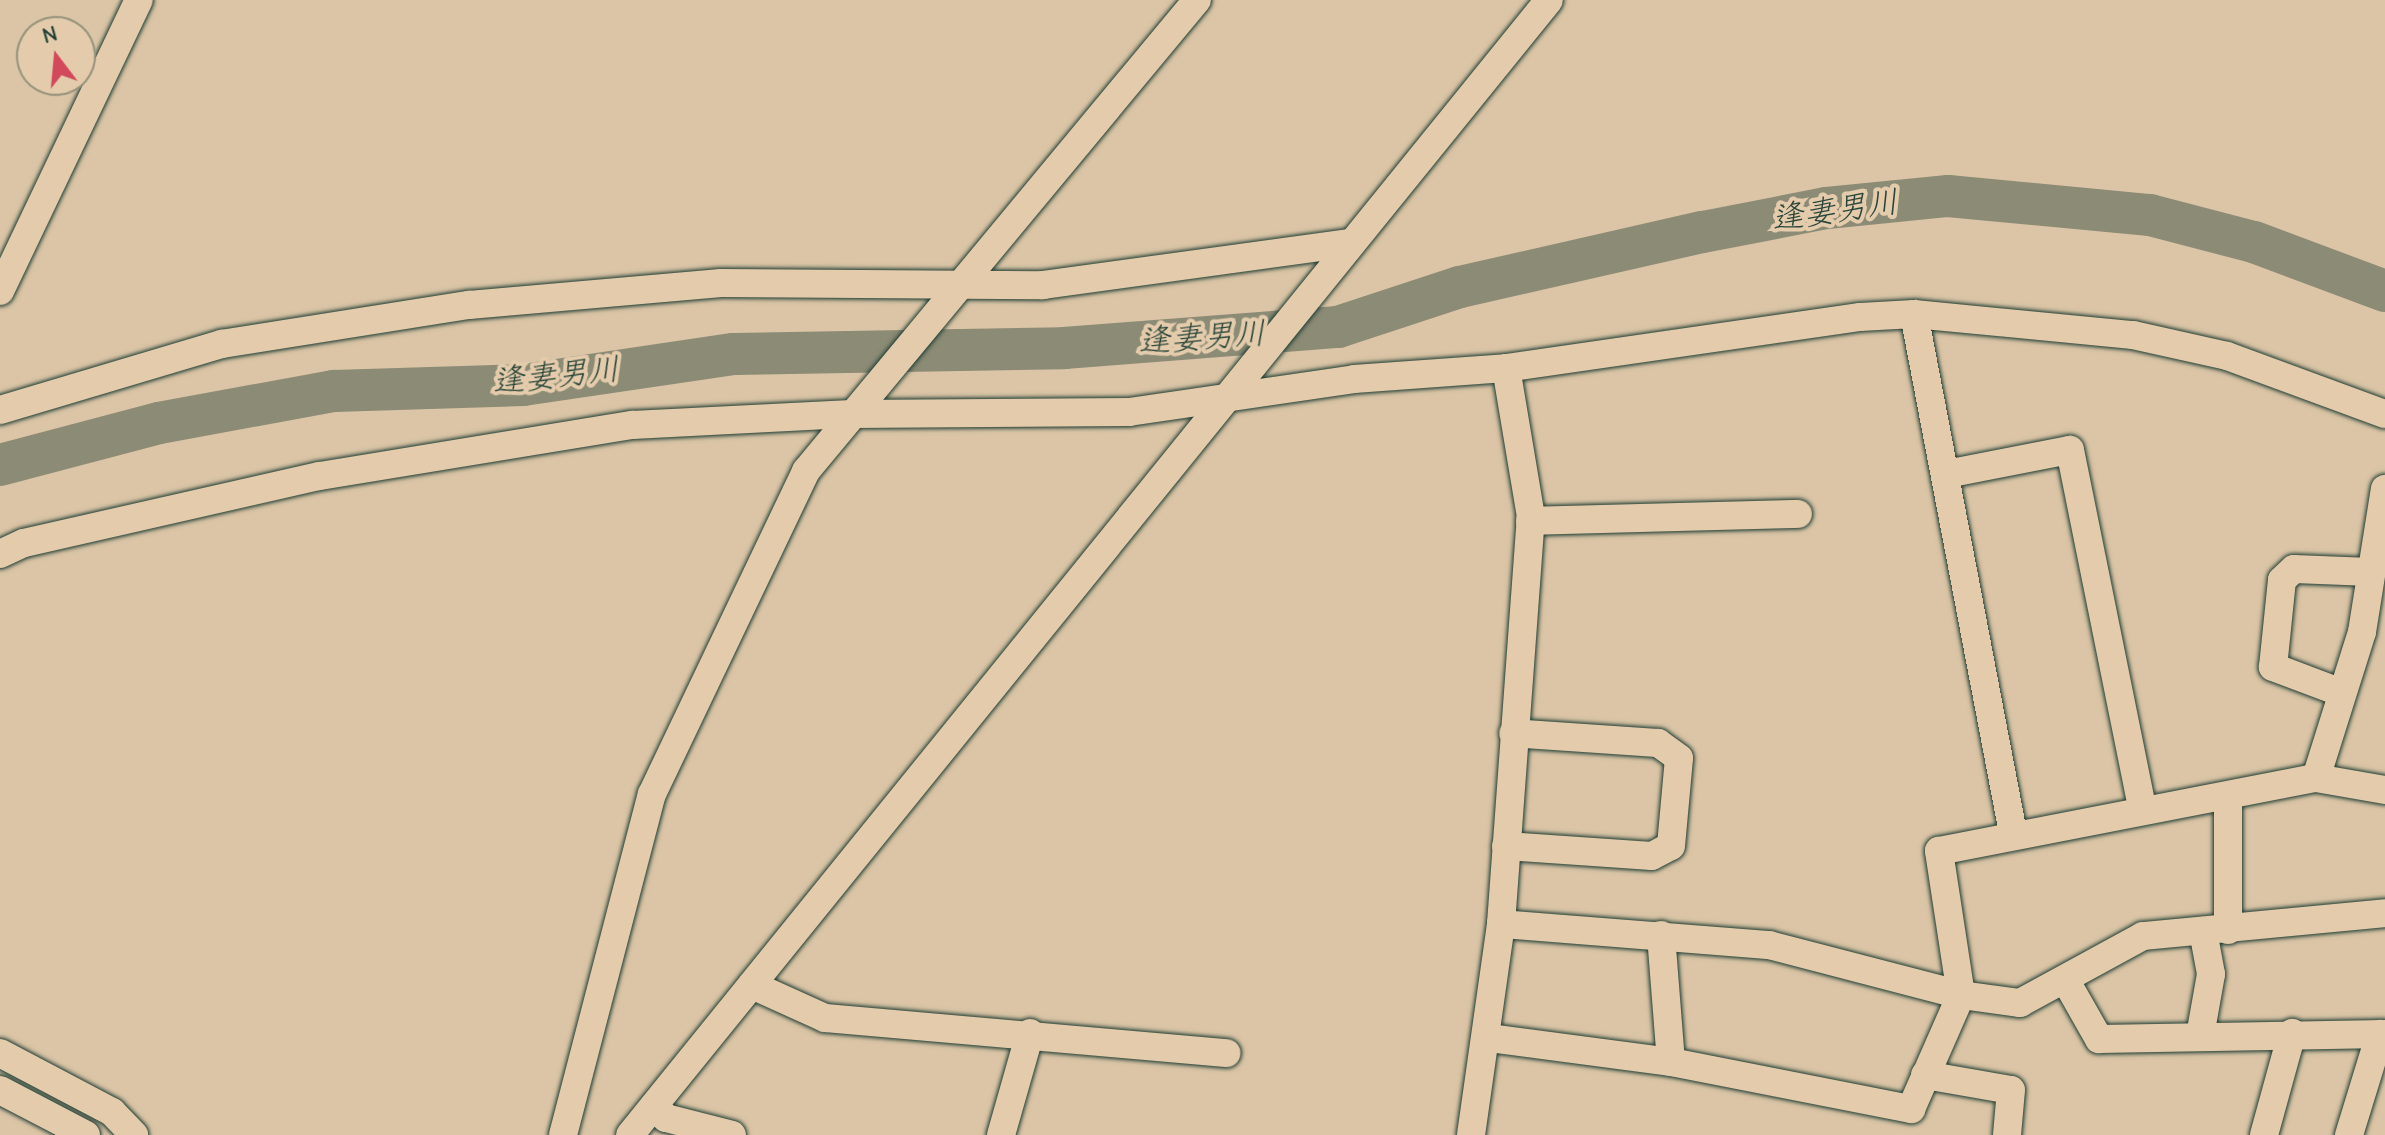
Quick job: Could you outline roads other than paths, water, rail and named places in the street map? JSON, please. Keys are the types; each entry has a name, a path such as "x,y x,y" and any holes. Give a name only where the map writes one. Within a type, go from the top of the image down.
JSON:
{"street":[{"path":"0,291 139,0"},
{"path":"563,1135 652,794 806,471 1197,0"},
{"path":"630,1135 1549,0"},
{"path":"0,410 222,344 469,305 721,283 951,293 1081,282 1133,268 1345,250"},
{"path":"0,554 125,519 349,471 632,425 856,409 1129,412 1233,392 1506,368 1914,314 2133,335 2227,356 2385,414"},
{"path":"1914,314 2013,833"},
{"path":"1471,1135 1489,1038 1501,924 1530,521 1506,368"},
{"path":"1946,474 2070,450 2142,808"},
{"path":"2316,778 2362,632 2385,489"},
{"path":"1530,521 1798,514"},
{"path":"2342,693 2273,667 2282,580 2294,569 2371,572"},
{"path":"1506,846 1652,856 1671,846 1679,758 1658,743 1513,733"},
{"path":"1489,1038 1671,1062 1911,1109 1961,995 1939,851 2013,833 2214,794 2228,799 2316,778 2385,790"},
{"path":"2200,1036 2211,974 2228,799"},
{"path":"1501,924 1769,945 1961,995 2020,1003 2066,981 2143,936 2385,913"},
{"path":"1661,935 1671,1062"},
{"path":"2066,981 2099,1039 2292,1033 2382,1034 2349,1135"},
{"path":"752,985 825,1018 920,1031 1030,1033 1226,1053"},
{"path":"1001,1135 1030,1033"},
{"path":"2264,1135 2292,1033"},
{"path":"0,1053 112,1112 134,1135"},
{"path":"1925,1075 2011,1090 2007,1135"},
{"path":"0,1090 40,1124 86,1135"},
{"path":"654,1106 666,1118 732,1135"}],"waterway":[{"name":"逢妻男川","path":"0,465 159,423 334,391 523,385 734,354 1064,348 1338,327 1460,287 1703,232 1827,208 1948,196 2150,215 2254,242 2385,291"}]}
